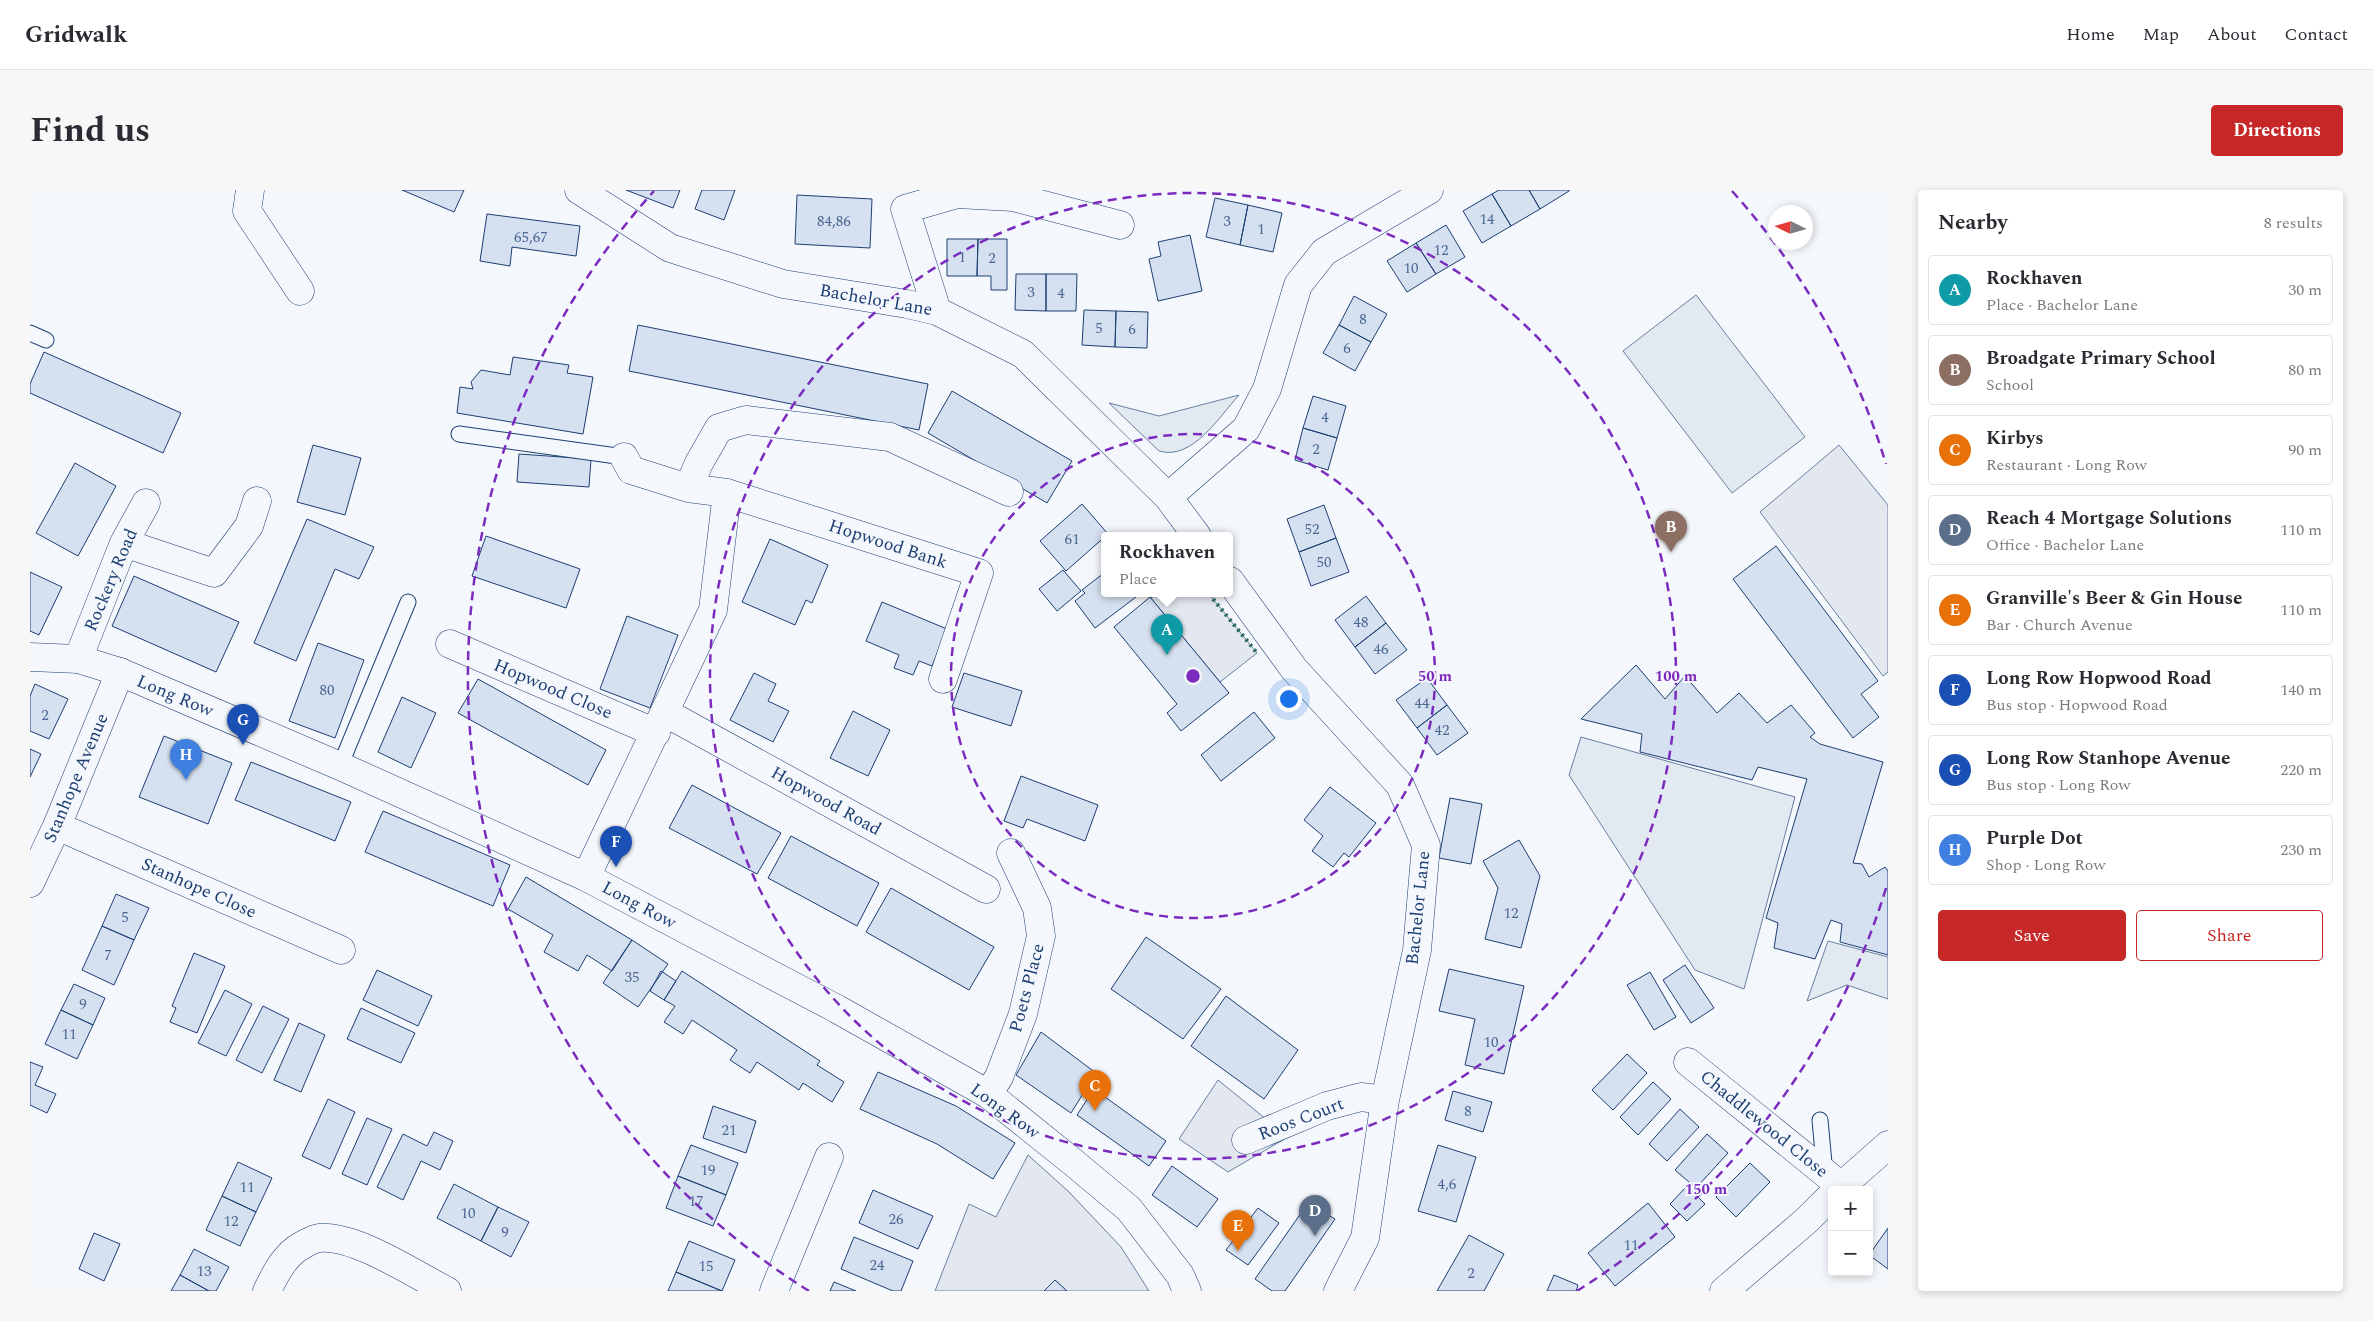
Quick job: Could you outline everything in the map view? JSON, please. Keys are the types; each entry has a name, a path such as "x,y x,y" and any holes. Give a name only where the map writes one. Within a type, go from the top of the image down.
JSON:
{"street":[{"path":"250,190 248,211 300,291"},
{"name":"Bachelor Lane","path":"579,190 670,248 783,284 907,304 937,311 1023,354 1168,497 1194,532"},
{"path":"1168,497 1246,429 1268,389 1298,285 1324,252 1430,190"},
{"path":"937,311 902,200 957,194 1013,197 1120,226"},
{"path":"688,488 699,463 719,428 746,420 890,436 1009,492"},
{"name":"Hopwood Bank","path":"624,457 631,470 688,488 727,493 979,573 943,679"},
{"path":"586,877 661,723 713,610 727,493"},
{"path":"124,543 214,573 249,526 257,501"},
{"name":"Rockery Road","path":"78,659 124,543 146,503"},
{"name":"Bachelor Lane","path":"1233,585 1294,669 1400,785 1426,844 1416,950 1385,1100 1366,1238 1338,1291"},
{"name":"Hopwood Close","path":"450,644 661,723"},
{"name":"Long Row","path":"30,657 78,659 120,672 340,766 586,877 837,1009 988,1094 1129,1209 1183,1283"},
{"name":"Stanhope Avenue","path":"30,883 57,826 120,672"},
{"name":"Hopwood Road","path":"661,723 986,889"},
{"name":"Stanhope Close","path":"57,826 341,950"},
{"name":"Poets Place","path":"988,1094 999,1077 1023,1014 1042,936 1037,908 1011,853"},
{"name":"Chaddlewood Close","path":"1688,1062 1834,1186"},
{"name":"Roos Court","path":"1246,1140 1327,1106 1360,1097 1385,1100"},
{"path":"1834,1186 1888,1145"},
{"path":"774,1291 829,1157"},
{"path":"1724,1291 1807,1220 1828,1194"},
{"path":"267,1291 277,1271 295,1250 318,1238 344,1240 372,1251 447,1291"}],"lane":[{"path":"30,333 46,340"},
{"path":"459,434 624,457"},
{"path":"340,766 408,602"},
{"path":"1820,1120 1834,1186"}],"shaded area":[{"path":"1696,295 1805,437 1732,493 1623,351"},
{"path":"1239,395 1204,435 1183,450 1171,452 1159,451 1109,403 1159,416"},
{"path":"1839,445 1888,505 1888,672 1883,676 1760,512"},
{"path":"1150,597 1211,597 1257,653 1220,682"},
{"path":"1581,737 1795,797 1744,989 1695,970 1569,775"},
{"path":"1828,941 1888,957 1888,999 1847,985 1807,1001"},
{"path":"1218,1080 1288,1137 1228,1172 1179,1139"},
{"path":"1028,1155 1069,1192 1121,1247 1149,1291 1067,1291 1055,1280 1044,1291 935,1291 969,1204 996,1217"}],"building":[{"path":"402,190 464,190 454,212"},
{"path":"626,190 680,190 673,208"},
{"path":"702,190 735,190 724,220 695,209"},
{"path":"1499,190 1529,190 1540,209 1511,226 1492,194"},
{"path":"1529,190 1569,190 1569,191 1540,209"},
{"path":"1492,194 1511,226 1482,243 1463,211"},
{"path":"797,195 872,199 870,248 795,244"},
{"path":"1215,198 1248,205 1240,245 1206,237"},
{"path":"1248,205 1282,213 1273,252 1240,245"},
{"path":"487,214 580,226 576,256 512,247 510,266 480,261"},
{"path":"1446,225 1465,257 1436,274 1416,243"},
{"path":"1190,235 1202,291 1158,301 1149,259 1161,256 1158,242"},
{"path":"947,239 978,239 977,276 947,276"},
{"path":"978,239 1007,239 1007,290 991,290 991,276 977,276"},
{"path":"1416,243 1436,274 1407,292 1387,261"},
{"path":"1016,274 1046,274 1046,311 1015,310"},
{"path":"1046,274 1077,274 1076,311 1046,311"},
{"path":"1354,296 1387,314 1371,342 1339,325"},
{"path":"1084,310 1116,311 1115,347 1082,345"},
{"path":"1116,311 1148,312 1147,348 1115,347"},
{"path":"638,325 928,384 919,430 629,371"},
{"path":"1339,325 1371,342 1355,371 1323,353"},
{"path":"44,352 181,413 163,453 30,393 30,384"},
{"path":"513,357 569,365 567,373 593,377 583,434 457,413 460,387 473,389 471,382 481,370 510,375"},
{"path":"952,391 1072,461 1047,503 928,433"},
{"path":"1313,396 1346,406 1337,438 1303,428"},
{"path":"1303,428 1337,438 1328,470 1295,460"},
{"path":"313,445 361,458 345,515 297,502"},
{"path":"519,454 591,459 589,487 517,482"},
{"path":"75,463 116,486 78,556 36,533"},
{"path":"1082,504 1106,532 1101,532 1101,540 1066,571 1040,541"},
{"path":"1324,505 1336,538 1299,552 1287,519"},
{"path":"307,519 374,547 359,579 335,569 296,661 254,643"},
{"path":"486,536 580,569 566,608 472,576"},
{"path":"1336,538 1349,572 1311,586 1299,552"},
{"path":"770,539 828,565 812,603 806,600 795,625 742,602"},
{"path":"1776,546 1878,681 1861,694 1879,717 1853,738 1733,579"},
{"path":"1063,570 1081,591 1057,611 1039,589"},
{"path":"30,572 62,587 39,635 30,631"},
{"path":"1101,575 1101,597 1136,597 1095,628 1075,601 1085,593 1082,590"},
{"path":"134,576 239,622 216,672 112,626"},
{"path":"1366,596 1386,623 1355,647 1335,620"},
{"path":"1150,597 1229,693 1181,731 1167,713 1177,704 1114,627"},
{"path":"882,602 947,629 932,666 919,661 913,675 894,668 899,655 866,641"},
{"path":"627,616 678,635 650,708 600,689"},
{"path":"1386,623 1407,650 1375,674 1355,647"},
{"path":"318,643 364,660 335,738 289,721"},
{"path":"1636,665 1665,699 1685,676 1717,713 1739,693 1767,723 1791,705 1815,733 1810,737 1820,744 1883,762 1853,863 1862,864 1869,877 1885,867 1888,871 1888,955 1840,942 1842,924 1831,920 1815,959 1774,948 1778,923 1766,918 1807,779 1758,767 1752,780 1640,752 1642,734 1581,719"},
{"path":"754,673 776,684 768,701 789,711 773,742 730,720"},
{"path":"964,673 1022,691 1011,726 952,707"},
{"path":"1427,678 1447,705 1417,728 1396,700"},
{"path":"478,679 606,750 588,785 458,713"},
{"path":"35,684 68,699 49,739 30,731 30,696"},
{"path":"402,697 436,713 411,768 378,752"},
{"path":"1447,705 1468,733 1437,755 1417,728"},
{"path":"853,711 890,730 868,776 830,758"},
{"path":"1254,712 1275,738 1221,781 1201,755"},
{"path":"164,736 232,763 208,824 139,797"},
{"path":"30,749 41,754 30,777"},
{"path":"251,762 351,802 335,841 235,800"},
{"path":"1021,776 1098,805 1085,841 1027,819 1023,828 1004,821"},
{"path":"692,785 781,833 757,874 669,828"},
{"path":"1330,787 1376,823 1349,857 1344,853 1333,867 1312,851 1323,836 1304,820"},
{"path":"1450,798 1482,804 1471,864 1439,858"},
{"path":"383,811 510,865 493,906 365,852"},
{"path":"791,836 879,883 857,926 768,878"},
{"path":"1519,840 1540,876 1521,948 1485,939 1498,888 1483,861"},
{"path":"526,877 632,940 612,971 587,955 578,971 544,952 553,935 508,909"},
{"path":"891,888 994,947 969,990 866,932"},
{"path":"116,894 149,908 134,940 102,926"},
{"path":"102,926 134,940 114,985 82,970"},
{"path":"1146,937 1221,989 1183,1039 1111,989"},
{"path":"632,940 668,964 638,1007 603,983"},
{"path":"194,953 225,966 197,1033 170,1022 176,1008 172,1006"},
{"path":"1685,965 1714,1008 1691,1023 1663,980"},
{"path":"1449,969 1524,986 1504,1074 1465,1065 1475,1019 1439,1011"},
{"path":"377,970 432,996 418,1026 363,1000"},
{"path":"661,971 676,981 664,1000 650,991"},
{"path":"682,971 820,1061 817,1065 844,1082 832,1102 803,1083 799,1090 757,1062 750,1073 730,1060 737,1050 692,1020 683,1034 664,1022 675,1006 664,1000"},
{"path":"1650,972 1676,1017 1654,1030 1627,985"},
{"path":"74,984 105,998 93,1025 61,1010"},
{"path":"225,990 252,1004 226,1056 198,1043"},
{"path":"1226,996 1298,1050 1264,1099 1191,1046"},
{"path":"263,1006 289,1019 262,1073 236,1060"},
{"path":"361,1008 415,1033 401,1063 347,1039"},
{"path":"61,1010 93,1025 77,1059 45,1044"},
{"path":"299,1023 325,1035 301,1092 274,1080"},
{"path":"1041,1032 1096,1073 1071,1113 1016,1075"},
{"path":"1627,1054 1647,1073 1613,1110 1592,1090"},
{"path":"30,1062 43,1067 35,1085 56,1094 47,1113 30,1105"},
{"path":"878,1072 956,1106 1015,1143 993,1179 937,1144 860,1109"},
{"path":"1653,1082 1671,1099 1638,1135 1620,1117"},
{"path":"1094,1089 1166,1141 1149,1166 1077,1115"},
{"path":"1453,1091 1492,1102 1483,1132 1445,1120"},
{"path":"328,1099 355,1112 330,1169 302,1156"},
{"path":"713,1106 756,1121 746,1153 703,1138"},
{"path":"1680,1109 1699,1127 1667,1161 1649,1144"},
{"path":"367,1118 392,1129 367,1185 342,1174"},
{"path":"434,1132 453,1141 440,1170 421,1161 403,1200 377,1187 403,1134 427,1146"},
{"path":"1707,1134 1728,1153 1696,1188 1675,1170"},
{"path":"691,1145 738,1163 726,1195 678,1176"},
{"path":"1438,1145 1476,1157 1456,1222 1418,1211"},
{"path":"238,1162 272,1178 256,1212 222,1196"},
{"path":"1750,1163 1770,1182 1736,1217 1716,1197"},
{"path":"1172,1166 1218,1199 1197,1227 1152,1195"},
{"path":"678,1176 726,1195 713,1226 666,1208"},
{"path":"454,1184 498,1207 481,1241 437,1218"},
{"path":"1687,1186 1705,1204 1687,1221 1670,1204"},
{"path":"873,1190 933,1216 918,1249 859,1223"},
{"path":"222,1196 256,1212 240,1246 206,1230"},
{"path":"1308,1203 1335,1219 1285,1291 1272,1291 1255,1279"},
{"path":"1648,1203 1675,1237 1615,1286 1588,1253"},
{"path":"498,1207 529,1222 511,1257 481,1241"},
{"path":"1258,1208 1279,1223 1248,1265 1226,1250"},
{"path":"1888,1228 1888,1269 1873,1258 1873,1249"},
{"path":"94,1233 120,1244 104,1281 79,1269"},
{"path":"1469,1235 1504,1254 1484,1291 1437,1291"},
{"path":"854,1237 913,1261 901,1291 893,1291 841,1269"},
{"path":"689,1241 735,1260 722,1291 676,1272"},
{"path":"194,1249 229,1267 216,1291 209,1291 180,1275"},
{"path":"676,1272 722,1291 668,1291"},
{"path":"180,1275 209,1291 171,1291"},
{"path":"1554,1275 1578,1285 1576,1291 1547,1291"},
{"path":"1055,1280 1067,1291 1044,1291"},
{"path":"834,1282 856,1291 830,1291"}],"hedge":[{"path":"1211,597 1257,653"}],"place":[{"name":"Broadgate Primary School","path":"1671,552"},
{"name":"Rockhaven","path":"1167,655"},
{"name":"Long Row Stanhope Avenue","path":"243,745"},
{"name":"Purple Dot","path":"186,780"},
{"name":"Long Row Hopwood Road","path":"616,867"},
{"name":"Kirbys","path":"1095,1111"},
{"name":"Reach 4 Mortgage Solutions","path":"1315,1236"},
{"name":"Granville's Beer & Gin House","path":"1238,1251"}]}
